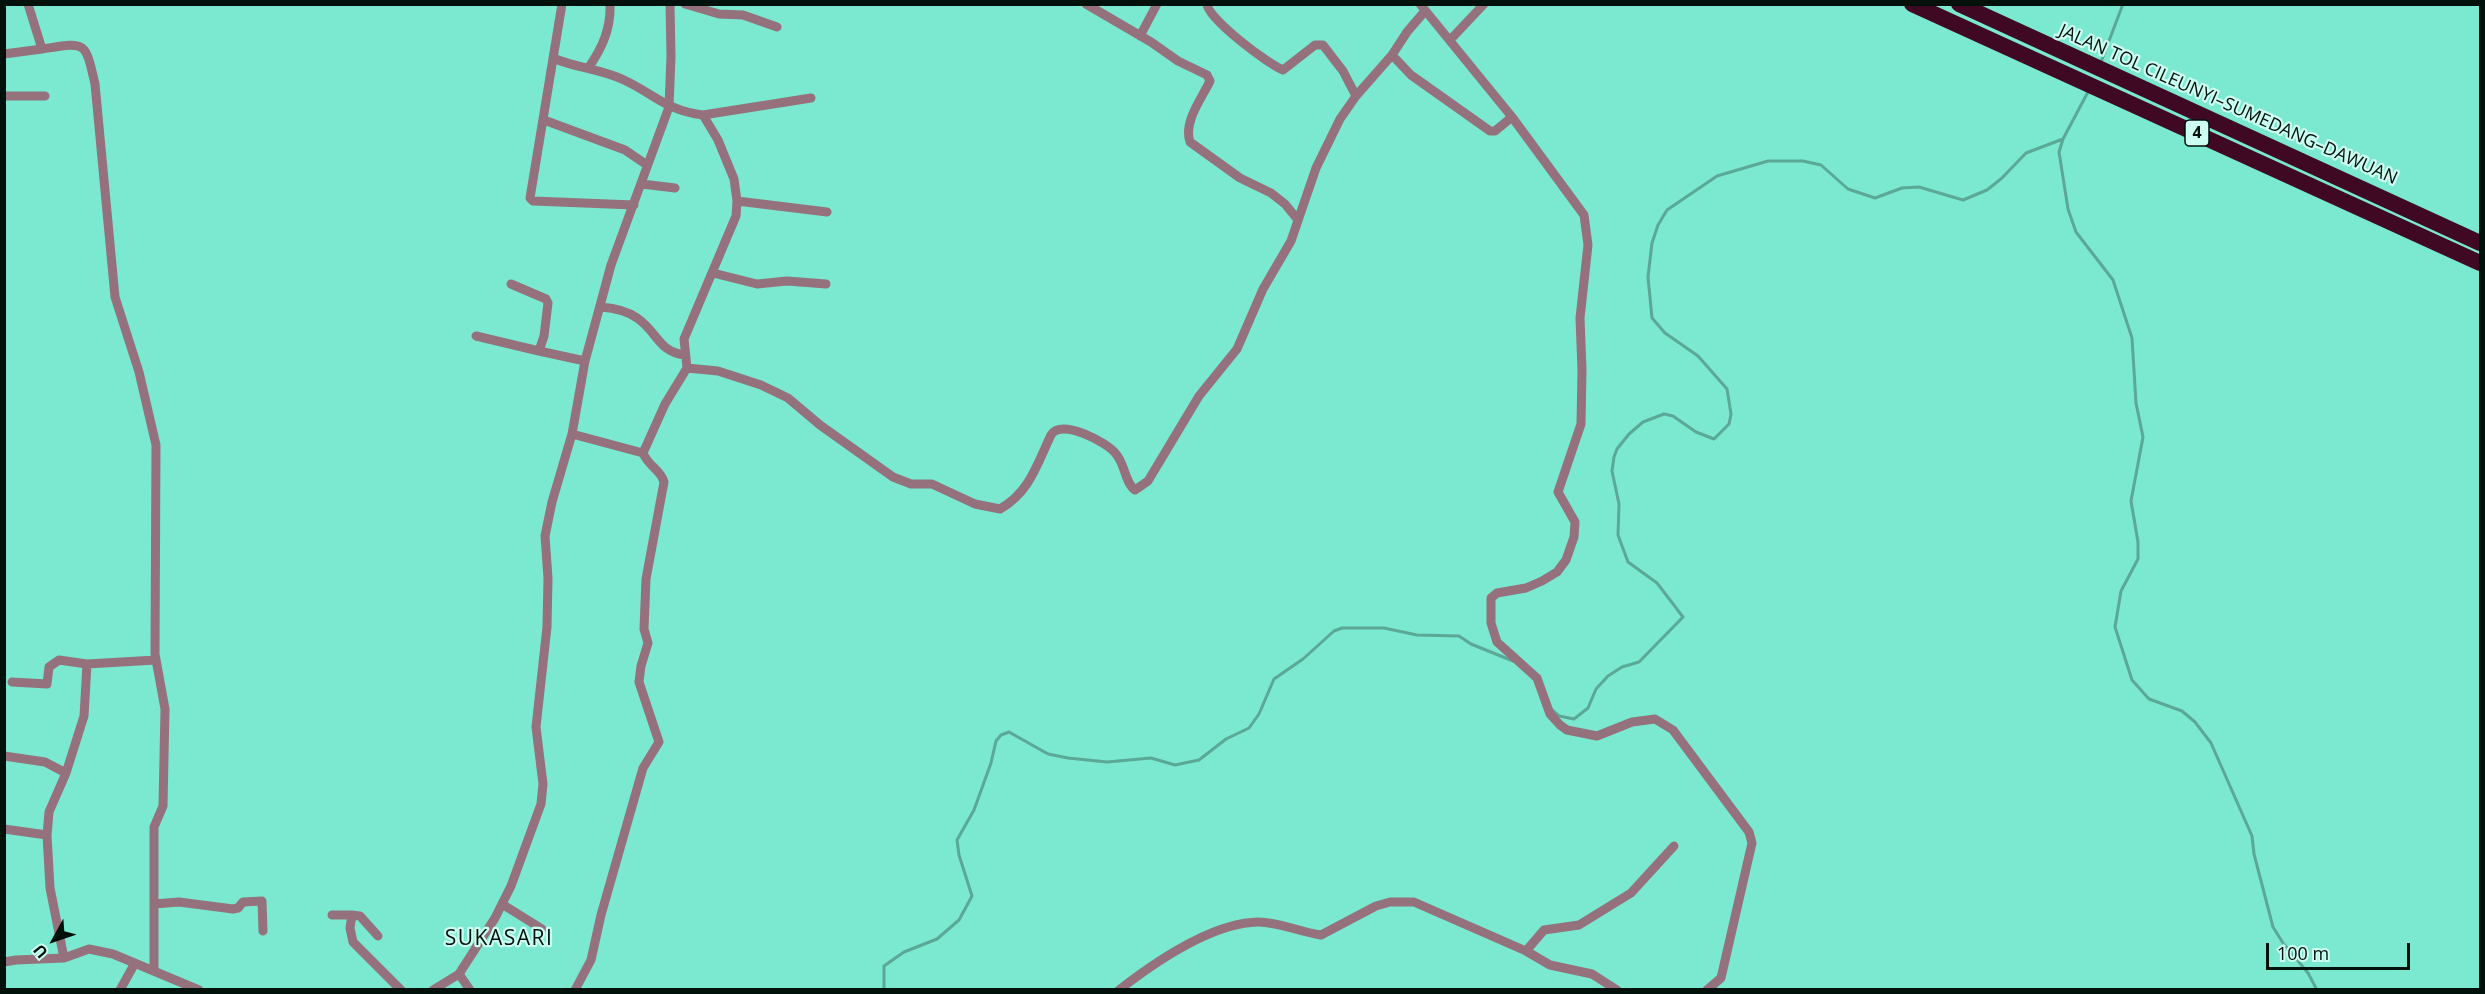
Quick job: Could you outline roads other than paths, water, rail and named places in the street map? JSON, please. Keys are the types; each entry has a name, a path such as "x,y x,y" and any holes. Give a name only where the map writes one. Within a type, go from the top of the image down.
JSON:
{"highway":[{"name":"JALAN TOL CILEUNYI–SUMEDANG–DAWUAN","path":"1912,4 2481,263"},
{"name":"JALAN TOL CILEUNYI–SUMEDANG–DAWUAN","path":"1959,4 2481,243"}],"street":[{"path":"28,4 42,49"},
{"path":"562,4 532,200 634,205"},
{"path":"589,67 605,40 610,4"},
{"path":"433,990 459,974 502,904 528,845 541,804 543,784 536,727 547,627 545,536 552,502 572,434 585,362 611,265 669,107 670,4"},
{"path":"685,4 719,14 743,15 777,27"},
{"path":"1086,4 1178,61 1207,75 1210,81 1189,124 1190,142 1240,178 1271,193 1285,204 1298,220"},
{"path":"1140,36 1157,4"},
{"path":"1207,4 1208,11 1224,27 1270,64 1283,70 1315,45 1323,45 1342,71 1356,96"},
{"path":"1450,40 1484,4"},
{"path":"687,368 718,371 761,384 788,398 820,425 893,477 911,484 932,484 975,504 1000,509 1007,506 1027,485 1042,459 1053,431 1061,428 1070,429 1110,448 1124,465 1130,486 1135,490 1139,489 1148,481 1199,396 1237,349 1263,289 1291,241 1316,168 1340,119 1356,96 1392,55 1423,8 1512,117 1584,215 1588,245 1580,318 1581,424 1558,492 1575,522 1574,537 1566,560 1557,572 1526,588 1497,593 1491,598 1491,622 1497,642 1537,678 1550,714 1567,730 1597,736 1632,722 1655,719 1673,730 1749,832 1752,843 1721,978 1707,990"},
{"path":"4,54 77,44 89,55 95,84 115,297 139,372 156,446 156,660 165,709 163,807 154,827 154,970"},
{"path":"1392,55 1411,75 1490,131 1495,131 1512,117"},
{"path":"553,58 577,66 589,67 624,80 669,107 684,113 703,116 811,98"},
{"path":"4,96 45,96"},
{"path":"575,990 591,960 601,915 644,768 659,742 639,682 648,643 644,629 646,579 664,482 663,475 646,461 643,453 665,404 687,368 684,339 733,225 737,201 734,179 718,140 703,116"},
{"path":"544,120 626,150 647,165"},
{"path":"642,184 675,188"},
{"path":"737,201 827,212"},
{"path":"712,273 758,284 787,281 826,284"},
{"path":"511,284 546,299 548,303 544,336 539,351"},
{"path":"601,307 618,309 639,319 673,354 685,355"},
{"path":"476,336 585,362"},
{"path":"572,434 643,453"},
{"path":"12,682 47,684 49,667 59,660 87,664 156,660"},
{"path":"64,958 51,888 47,835 49,812 66,773 84,716 87,664"},
{"path":"4,756 45,762 66,773"},
{"path":"4,829 47,835"},
{"path":"1526,951 1544,930 1579,925 1631,893 1650,875 1674,846"},
{"path":"154,904 179,902 233,909 238,908 243,902 262,901 263,931"},
{"path":"1119,990 1156,962 1199,939 1236,926 1256,922 1279,924 1321,935 1376,906 1390,902 1414,902 1526,951 1550,965 1592,974 1617,990"},
{"path":"502,904 542,929"},
{"path":"332,915 360,916 378,936"},
{"path":"352,915 350,928 352,942 401,990"},
{"path":"4,962 64,958 90,949 113,954 199,990"},
{"path":"120,990 135,963"},
{"path":"459,974 470,990"}],"waterway":[{"path":"1665,4 1683,4"},
{"path":"2101,62 2123,4"},
{"path":"2089,90 2063,139 2059,152 2068,209 2076,232 2113,280 2132,338 2136,403 2143,437 2131,501 2138,542 2138,559 2121,591 2115,627 2132,680 2149,699 2182,711 2195,722 2211,743 2252,836 2254,854 2273,927 2308,973 2317,990"},
{"path":"1551,709 1559,716 1574,719 1588,708 1596,689 1608,676 1622,667 1639,662 1683,617 1657,583 1628,562 1618,535 1619,504 1612,471 1617,449 1643,422 1664,414 1673,416 1696,432 1714,439 1729,424 1731,414 1727,389 1698,356 1665,333 1652,318 1648,277 1652,243 1658,225 1667,210 1717,176 1768,161 1803,161 1821,165 1848,189 1875,198 1902,188 1919,187 1963,200 1987,190 2026,153 2063,139"},
{"path":"884,990 884,966 904,952 937,939 959,920 972,896 959,855 957,840 974,810 991,763 996,741 1001,735 1009,732 1048,754 1068,758 1107,762 1151,758 1175,765 1199,760 1226,739 1249,728 1259,714 1274,679 1303,659 1334,631 1342,628 1384,628 1417,635 1459,636 1471,644 1513,661"}],"district":[{"name":"SUKASARI","path":"499,939"}]}
